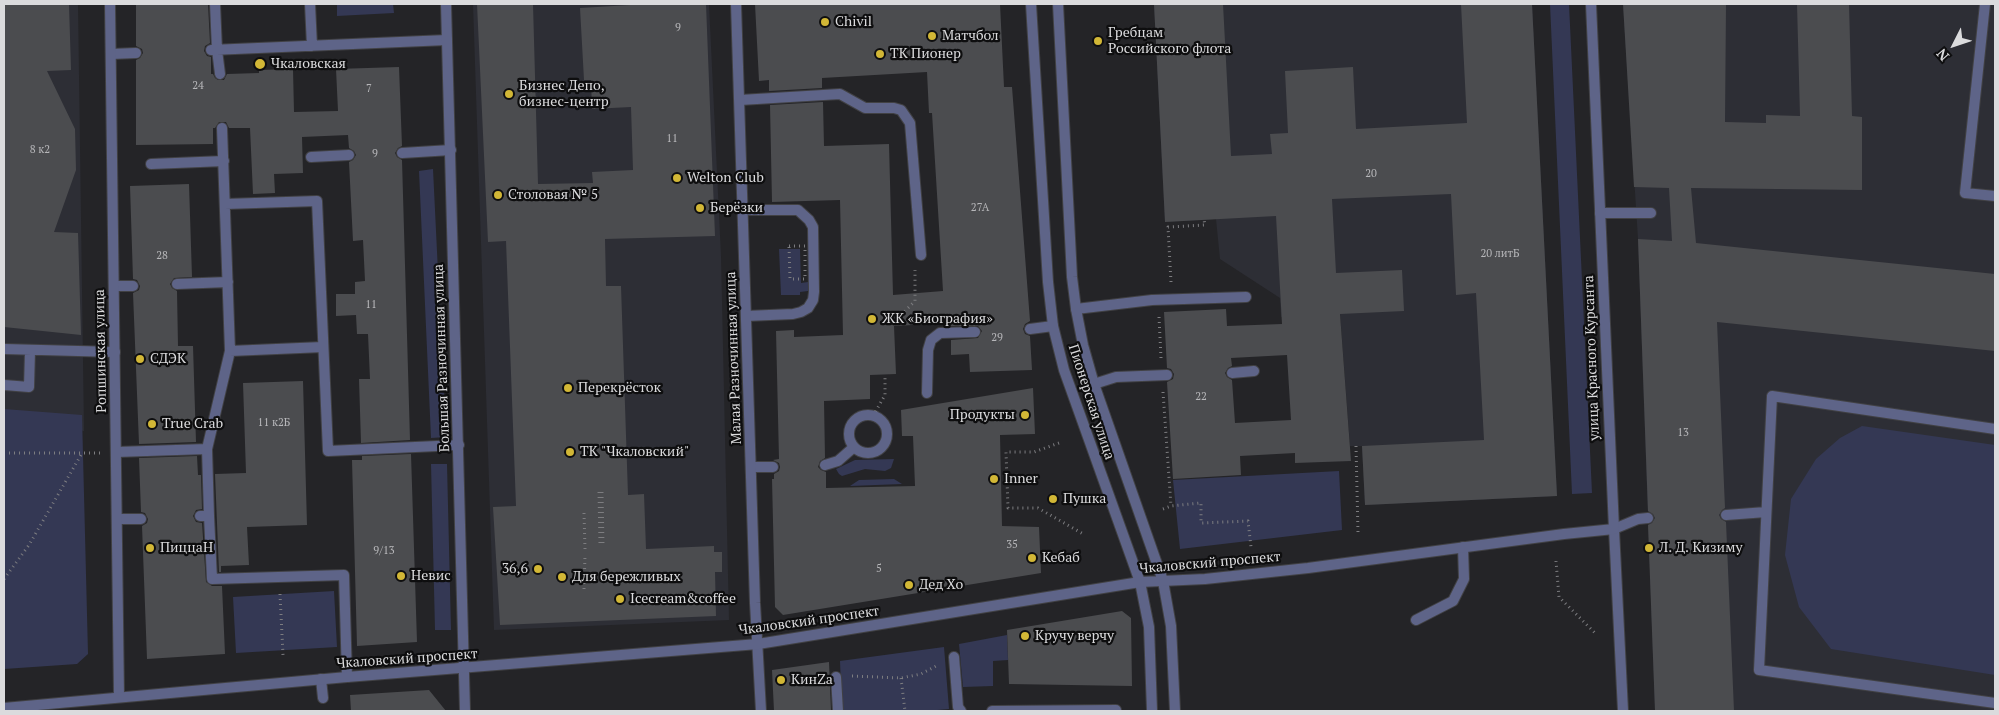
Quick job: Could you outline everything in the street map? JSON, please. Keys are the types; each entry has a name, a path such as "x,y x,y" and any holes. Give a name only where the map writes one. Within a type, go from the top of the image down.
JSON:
{"street":[{"name":"Ропшинская улица","path":"110,4 120,697"},
{"path":"215,4 214,50 220,74"},
{"path":"310,4 312,46"},
{"name":"Большая Разночинная улица","path":"446,4 465,711"},
{"name":"Малая Разночинная улица","path":"736,4 755,603 761,711"},
{"name":"Пионерская улица","path":"1031,4 1048,282 1053,326 1064,370 1140,582 1150,627 1152,711"},
{"name":"Пионерская улица","path":"1058,4 1072,277 1076,310 1094,384 1163,581 1171,626 1175,711"},
{"name":"улица Красного Курсанта","path":"1591,4 1623,711"},
{"path":"1985,4 1965,192 1995,196"},
{"path":"214,50 447,40"},
{"path":"111,54 136,53"},
{"path":"740,100 840,94 865,108 894,108 901,110 910,124 921,256"},
{"path":"222,128 230,351 207,449 204,516 212,580 344,575 348,677"},
{"path":"402,153 450,150"},
{"path":"311,157 349,155"},
{"path":"151,164 224,161"},
{"path":"225,204 317,201 328,451 459,445"},
{"path":"743,210 798,210 809,220 813,227 814,292 813,300 808,308 793,314 746,316"},
{"path":"1600,213 1651,213"},
{"path":"176,284 228,282"},
{"path":"114,286 133,286"},
{"path":"1076,310 1158,300 1246,297"},
{"path":"1030,329 1053,326"},
{"path":"927,393 928,350 931,340 940,333 975,332"},
{"path":"230,351 323,347"},
{"path":"4,349 114,352"},
{"path":"4,385 29,387 30,351"},
{"path":"1232,372 1254,371"},
{"path":"1094,384 1116,377 1165,375"},
{"path":"1995,429 1772,396 1759,670 1995,703"},
{"path":"873,416 880,419 887,430 885,444 874,453 867,454 854,448 850,442 849,435 854,422 860,418 873,416"},
{"path":"826,465 838,461 854,448"},
{"path":"116,452 207,449"},
{"path":"751,467 773,466"},
{"path":"1726,515 1766,512"},
{"name":"Чкаловский проспект","path":"11,709 321,679 758,644 1140,582 1205,579 1308,568 1614,529 1638,519 1648,518"},
{"path":"117,519 141,519"},
{"path":"1416,620 1453,601 1464,579 1463,547"},
{"path":"954,657 958,707 961,711"},
{"path":"836,677 838,711"},
{"path":"321,679 323,698"},
{"path":"992,711 1116,710"}],"path":[{"path":"1172,299 1168,226 1205,225 1204,220"},
{"path":"894,322 915,301 914,274 921,256"},
{"path":"1158,300 1165,375 1171,506"},
{"path":"873,416 885,395 884,375"},
{"path":"1059,444 1034,452 1006,452 1008,508 1038,508 1085,535"},
{"path":"1356,446 1358,533"},
{"path":"4,453 116,452"},
{"path":"4,579 29,545 82,453"},
{"path":"601,492 601,545"},
{"path":"1163,509 1171,506 1200,503 1201,523 1248,521 1251,547"},
{"path":"584,513 585,549"},
{"path":"584,589 585,555"},
{"path":"1556,561 1559,597 1596,634"},
{"path":"279,577 283,655"},
{"path":"836,677 854,675 901,678 921,674 954,657"},
{"path":"901,678 905,711"}],"shaded area":[{"path":"4,4 78,4 84,431 4,423"},
{"path":"337,4 393,4 394,13 337,16"},
{"path":"473,4 709,4 721,256 729,620 494,630"},
{"path":"1154,4 1532,4 1557,496 1365,505 1362,446 1350,446 1340,314 1281,317 1280,298 1220,259 1216,219 1165,222"},
{"path":"1550,4 1569,4 1592,493 1572,494"},
{"path":"1623,4 1995,4 1995,711 1655,711 1638,239"},
{"path":"433,169 446,437 431,438 419,171"},
{"path":"779,249 800,249 801,283 808,282 808,291 800,292 800,295 781,295"},
{"path":"4,409 82,415 88,654 77,664 4,669"},
{"path":"1862,426 1995,445 1995,675 1831,649 1799,607 1785,555 1791,499 1816,459 1840,438"},
{"path":"894,459 891,468 885,471 865,469 842,476 836,469 855,460"},
{"path":"431,464 447,464 451,630 435,630"},
{"path":"1339,471 1342,530 1180,549 1173,480"},
{"path":"894,479 902,484 850,486 859,480"},
{"path":"334,591 337,647 236,653 233,597"},
{"path":"1007,635 1008,660 993,661 993,686 963,687 959,644"},
{"path":"944,647 949,709 926,711 842,711 840,661"}],"building":[{"path":"4,4 69,4 71,70 47,71 75,129 76,170 54,232 78,233 81,335 4,327"},
{"path":"136,4 208,4 210,43 205,46 204,51 207,56 211,57 211,74 218,80 224,80 227,74 259,73 259,70 293,69 294,112 338,111 336,69 399,67 402,146 395,153 402,160 410,440 361,443 359,379 370,379 368,334 357,334 356,315 336,316 336,294 355,294 355,282 365,281 363,240 353,241 349,162 356,155 349,148 348,135 302,137 303,173 274,174 275,193 253,194 250,128 229,128 226,122 219,122 213,128 213,144 136,145 136,60 143,53 142,49 136,46"},
{"path":"477,4 533,4 538,184 593,183 592,172 633,170 631,107 592,109 591,80 584,80 580,8 647,4 706,4 715,236 605,239 606,286 621,286 628,495 644,494 646,549 714,546 714,552 722,552 722,572 715,572 716,616 500,625 493,507 516,506 506,241 488,242"},
{"path":"755,4 1000,4 1004,87 1012,87 1030,321 1025,324 1023,329 1025,334 1030,336 1032,370 970,372 969,354 951,355 951,340 978,338 982,331 978,326 950,326 950,323 894,326 896,374 870,375 870,399 824,401 825,458 820,461 818,467 826,472 826,488 915,486 913,436 902,436 901,410 1033,388 1035,434 1000,435 1002,526 1039,527 1041,573 783,615 775,607 772,479 774,479 774,474 779,471 780,467 779,463 773,460 779,459 776,331 794,330 794,337 843,335 840,200 772,202 770,105 823,102 824,146 889,144 893,295 943,291 932,113 929,113 927,72 822,78 822,88 769,91 769,80 759,81"},
{"path":"1154,4 1223,4 1231,156 1272,154 1270,134 1288,133 1285,71 1353,67 1356,129 1467,123 1461,4 1532,4 1557,496 1365,505 1362,446 1484,440 1476,293 1456,295 1451,194 1332,199 1336,273 1402,270 1404,311 1340,314 1351,461 1295,463 1295,453 1240,456 1241,475 1173,479 1167,382 1173,379 1174,374 1171,369 1167,368 1164,312 1226,309 1227,326 1282,324 1276,216 1165,222","holes":["1287,355 1291,420 1235,423 1232,380 1225,373 1232,366 1231,358"]},
{"path":"1623,4 1726,4 1725,122 1766,123 1766,115 1800,116 1797,4 1849,4 1852,116 1862,117 1862,190 1691,188 1696,243 1995,274 1995,351 1717,322 1725,508 1719,515 1726,522 1734,711 1655,711 1648,525 1655,518 1648,511 1638,239 1672,241 1669,188 1634,187"},
{"path":"189,184 192,277 174,278 170,284 177,291 178,346 193,346 196,442 139,444 133,293 139,290 140,286 137,280 133,279 130,186"},
{"path":"303,381 307,525 247,527 249,565 221,566 221,572 219,572 215,474 246,473 243,383"},
{"path":"411,454 417,642 357,646 352,460 362,460 362,456"},
{"path":"197,456 198,475 201,475 202,509 196,510 193,516 196,522 202,523 206,582 212,586 222,586 225,654 147,659 142,526 147,523 148,519 145,513 141,512 139,458"},
{"path":"1122,611 1131,618 1132,686 1009,684 1007,630"},
{"path":"829,662 831,711 774,711 772,670"},
{"path":"429,690 446,711 351,711 350,695"}],"place":[{"name":"Chivil","path":"825,22"},
{"name":"Матчбол","path":"932,36"},
{"name":"Гребцам Российского флота","path":"1098,41"},
{"name":"ТК Пионер","path":"880,54"},
{"name":"Чкаловская","path":"260,64"},
{"name":"Бизнес Депо, бизнес-центр","path":"509,94"},
{"name":"Welton Club","path":"677,178"},
{"name":"Столовая № 5","path":"498,195"},
{"name":"Берёзки","path":"700,208"},
{"name":"ЖК «Биография»","path":"872,319"},
{"name":"СДЭК","path":"140,359"},
{"name":"Перекрёсток","path":"568,388"},
{"name":"Продукты","path":"1025,415"},
{"name":"True Crab","path":"152,424"},
{"name":"ТК \"Чкаловский\"","path":"570,452"},
{"name":"Inner","path":"994,479"},
{"name":"Пушка","path":"1053,499"},
{"name":"ПиццаН","path":"150,548"},
{"name":"Л. Д. Кизиму","path":"1649,548"},
{"name":"Кебаб","path":"1032,558"},
{"name":"36,6","path":"538,569"},
{"name":"Невис","path":"401,576"},
{"name":"Для бережливых","path":"562,577"},
{"name":"Дед Хо","path":"909,585"},
{"name":"Icecream&coffee","path":"620,599"},
{"name":"Кручу верчу","path":"1025,636"},
{"name":"КинZa","path":"781,680"}]}
